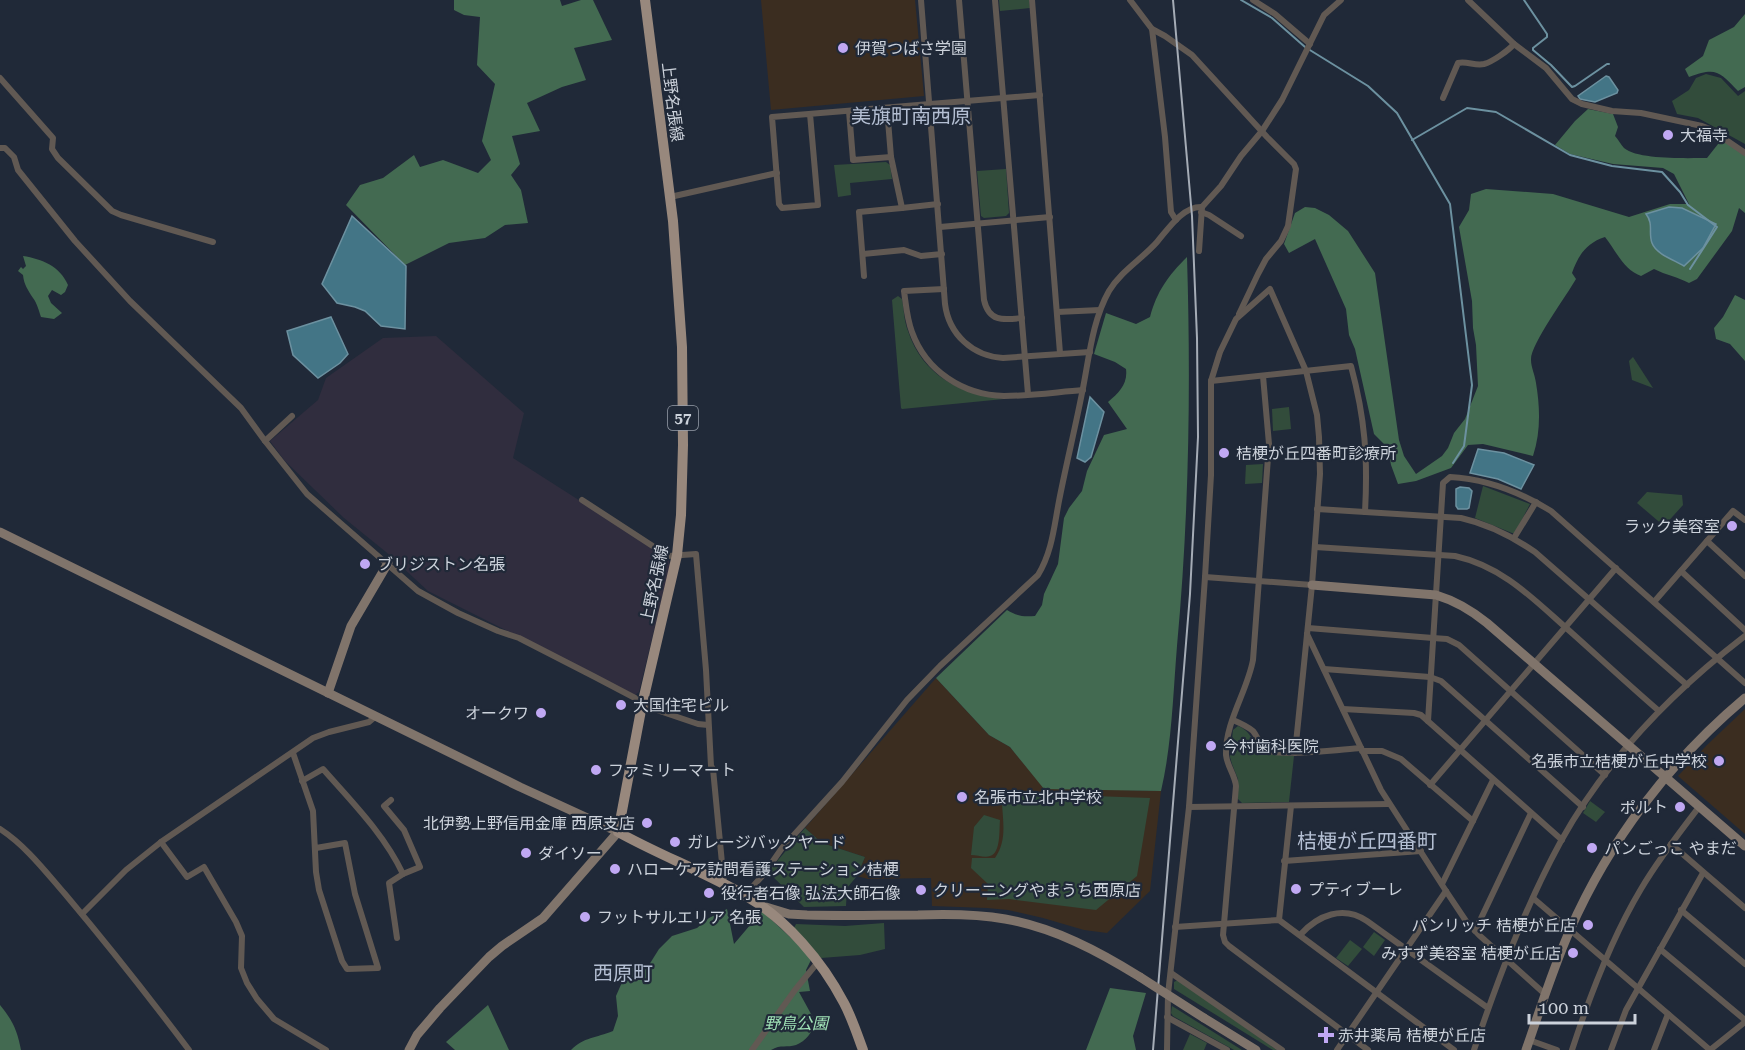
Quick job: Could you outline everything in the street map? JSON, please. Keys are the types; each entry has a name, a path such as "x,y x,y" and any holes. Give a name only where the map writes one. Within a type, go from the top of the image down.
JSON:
{"main road":[{"name":"上野名張線","path":"618,832 642,705 677,555 681,515 682,347 670,197 645,0"},
{"path":"618,832 646,848 745,895 758,903 791,932 827,974 844,1003 863,1050"}],"street":[{"path":"921,0 944,289 946,309 951,325 967,345 989,356 1003,358 1090,352"},
{"path":"959,0 984,300 986,309 998,318 1022,318"},
{"path":"995,0 1028,394"},
{"path":"1032,0 1060,354"},
{"path":"1130,0 1152,29 1192,55 1294,164 1296,169 1288,226 1281,241 1262,267 1220,352 1211,381 1211,475 1205,577 1189,807 1167,1017 1167,1050"},
{"path":"1253,0 1275,14 1309,47"},
{"path":"1199,251 1202,209 1262,131 1282,100 1324,15 1341,0"},
{"path":"1468,0 1514,44 1546,68 1572,99 1612,111 1641,113 1702,126 1745,153"},
{"path":"1152,29 1171,212 1176,220"},
{"path":"1443,98 1458,63 1484,64 1506,52 1514,44"},
{"path":"0,78 53,138 52,149 58,158 112,211 213,242"},
{"path":"810,114 818,205 782,208 779,204 772,117 1040,95"},
{"path":"887,108 891,157 902,208"},
{"path":"849,111 853,160 891,157"},
{"path":"0,148 5,148 14,157 18,170 75,241 130,301 241,408 264,441 307,494 418,591 577,667 642,705 698,724 708,725"},
{"path":"670,197 777,173"},
{"path":"864,276 859,212 938,204"},
{"path":"745,895 764,874 782,848 842,782 908,700 940,666 1038,575 1045,564 1054,535 1090,352 1100,310 1110,289 1120,276 1149,251 1176,220 1195,206 1241,236"},
{"path":"940,227 1050,217"},
{"path":"863,254 904,250 921,256 942,254"},
{"path":"944,289 904,291 907,316 917,345 930,363 947,379 975,392 1003,396 1083,390"},
{"path":"1236,320 1270,290 1306,371 1317,415 1320,474 1312,585 1295,753"},
{"path":"1057,312 1100,310"},
{"path":"1211,381 1351,366 1358,393 1366,452 1365,512"},
{"path":"1263,376 1269,444 1253,660 1227,741 1226,757 1235,778 1235,807 1224,939 1229,946 1368,1050"},
{"path":"264,441 292,416"},
{"path":"1428,721 1443,483 1450,477 1490,483 1536,502 1556,514 1745,683"},
{"path":"582,500 668,556 696,554 706,670 708,725 724,885"},
{"path":"1514,538 1536,502"},
{"path":"1317,509 1441,516 1470,520 1514,538 1535,552 1686,685"},
{"path":"1654,602 1734,511 1745,520"},
{"path":"0,532 520,787 618,832 543,918 502,946 440,1008 417,1035 409,1050"},
{"path":"1707,541 1745,576"},
{"path":"1315,547 1439,554 1469,559 1499,572 1520,587 1659,711"},
{"path":"328,693 351,626 388,563"},
{"path":"1430,785 1616,568"},
{"path":"1681,571 1745,630"},
{"path":"1205,577 1436,596 1449,599 1472,611 1745,846"},
{"path":"1307,631 1447,639 1460,645 1605,775"},
{"path":"1307,631 1381,790 1446,891 1475,931 1546,995"},
{"path":"1474,1050 1488,1008 1533,898 1562,840 1583,807 1605,775 1659,711 1686,685 1745,636"},
{"path":"1324,669 1430,677 1441,681 1583,807"},
{"path":"1557,1050 1527,1045 1569,930 1597,876 1620,838 1665,778 1702,737 1745,698"},
{"path":"1343,709 1421,715 1562,840"},
{"path":"82,914 126,870 161,842 313,738 369,722 376,716"},
{"path":"1233,720 1249,728 1266,750 1295,753 1361,749 1393,754 1473,821"},
{"path":"292,753 313,811 319,890 342,961 347,969 378,968 355,894 345,843 316,848"},
{"path":"302,781 323,769 377,832 394,856 403,874"},
{"path":"1442,884 1493,780"},
{"path":"391,800 384,806 404,830 420,867 389,883 397,938"},
{"path":"1189,807 1389,804"},
{"path":"1279,920 1291,806"},
{"path":"1572,1050 1605,960 1640,891 1671,844 1700,807"},
{"path":"1475,931 1531,813"},
{"path":"0,829 33,857 82,914 189,1050"},
{"path":"161,842 187,877 204,867 242,936 241,968 257,999 274,1019 326,1050"},
{"path":"1671,844 1745,908"},
{"path":"1284,861 1421,851"},
{"path":"1611,1050 1618,1028 1638,988 1703,873"},
{"path":"1337,1050 1446,891"},
{"path":"1533,898 1710,1050 1745,1021 1660,949"},
{"path":"758,903 780,912 798,915 977,915 1050,931 1084,944 1256,1050"},
{"path":"1681,910 1745,964"},
{"path":"1300,935 1310,924 1336,913 1362,917 1488,1008"},
{"path":"1175,927 1279,920 1454,1050"},
{"path":"752,1050 818,962"},
{"path":"1171,973 1282,1050"},
{"path":"1654,1050 1668,1014"},
{"path":"1167,1017 1227,1050"}],"shaded area":[{"name":"伊賀つばさ学園","path":"761,0 915,0 924,96 771,110"},
{"path":"436,336 524,413 513,458 668,557 670,565 639,692 635,695 428,591 386,552 344,518 285,461 270,441 318,400 326,378 383,338"},
{"path":"936,678 989,735 1010,747 1044,788 1161,791 1150,891 1107,933 1084,930 1008,910 932,906 931,878 868,879 857,876 865,857 822,843 805,828"},
{"name":"名張市立桔梗が丘中学校","path":"1745,709 1745,834 1678,776"}],"green space":[{"path":"454,0 560,0 562,6 581,0 593,0 612,40 574,48 586,80 562,87 527,103 540,131 512,136 520,164 511,175 521,190 528,223 505,225 485,238 449,243 405,265 346,205 360,185 383,178 414,155 420,167 443,160 478,173 491,160 482,141 495,84 477,65 480,17 464,15 454,10"},
{"path":"999,0 1029,0 1030,8 1000,11"},
{"path":"1745,14 1745,87 1738,91 1717,73 1705,72 1689,77 1685,69 1703,56 1709,40 1734,27"},
{"path":"1706,74 1721,78 1738,96 1745,91 1745,144 1698,118 1677,114 1672,101 1689,90 1696,78"},
{"path":"1588,109 1613,114 1618,127 1615,136 1624,148 1640,155 1707,158 1722,139 1745,156 1745,213 1739,208 1732,231 1697,279 1689,283 1654,269 1641,276 1625,265 1605,237 1593,243 1577,261 1572,273 1576,279 1542,332 1532,353 1531,363 1539,410 1533,456 1483,444 1468,445 1451,468 1416,481 1398,484 1388,448 1374,434 1355,349 1349,335 1346,309 1315,239 1289,253 1284,244 1295,213 1305,207 1315,208 1329,215 1348,231 1375,273 1399,440 1404,456 1416,474 1442,456 1448,448 1454,433 1465,419 1478,386 1472,301 1459,227 1469,210 1471,194 1486,189 1553,194 1629,217 1670,204 1689,204 1674,174 1663,168 1613,164 1570,154 1555,145","holes":["1669,207 1682,208 1716,224 1703,248 1684,265 1651,240 1650,219 1646,214"]},
{"path":"886,162 890,165 892,179 850,183 851,195 838,197 834,165"},
{"path":"1006,169 1009,213 1006,216 984,218 981,216 977,171"},
{"path":"23,256 50,264 65,278 68,285 65,292 61,295 52,290 48,296 51,303 62,313 54,319 41,317 36,302 25,285 23,275 18,271 21,267 23,269 26,266"},
{"path":"1187,257 1189,403 1184,549 1172,719 1161,791 1044,789 1010,747 989,735 936,678 1007,610 1020,616 1035,616 1042,605 1044,594 1058,564 1064,518 1082,491 1087,471 1104,435 1127,429 1108,402 1122,388 1126,379 1126,369 1094,354 1106,313 1136,324 1150,317 1164,284"},
{"path":"1735,295 1745,300 1745,361 1730,344 1716,339 1714,328"},
{"path":"898,296 902,299 908,331 914,346 933,371 945,380 973,393 1004,399 902,409 892,300"},
{"path":"1633,357 1653,388 1632,380 1629,361"},
{"path":"1289,407 1291,429 1273,431 1272,409"},
{"path":"1263,464 1262,483 1245,484 1246,465"},
{"path":"1483,486 1530,504 1515,533 1475,518"},
{"path":"1647,492 1682,495 1683,505 1664,526 1637,503"},
{"path":"1238,726 1243,728 1265,752 1294,756 1289,802 1242,803 1238,799 1238,779 1230,757 1233,730"},
{"path":"1012,793 1150,798 1137,876 1096,910 1009,899 987,900 988,884 971,868 972,858 995,858 999,852 1003,838 1002,803"},
{"path":"1590,801 1605,812 1596,822 1583,813"},
{"path":"984,815 1000,820 998,846 994,854 990,856 971,855 974,827"},
{"path":"805,828 822,843 865,857 857,876 847,888 846,906 804,907 768,872"},
{"name":"野鳥公園","path":"727,909 734,944 762,911 805,951 811,960 806,970 810,991 799,992 816,1023 806,1039 796,1045 771,1050 571,1050 586,1040 613,1031 618,1016 616,996 630,964 649,965 659,949 672,936 697,928 709,918"},
{"path":"884,923 885,949 860,955 821,958 794,928 796,924 845,926"},
{"path":"1374,932 1385,940 1374,956 1363,947"},
{"path":"1350,940 1362,949 1348,966 1336,958"},
{"path":"1178,980 1277,1050 1273,1050 1174,989 1174,982"},
{"path":"1110,988 1146,993 1133,1036 1136,1050 1086,1050"},
{"path":"0,1005 14,1026 21,1050 0,1050"},
{"path":"488,1005 509,1050 455,1050 446,1042"},
{"path":"1172,1006 1242,1050 1234,1050 1173,1016"},
{"path":"1190,1034 1207,1043 1204,1050 1183,1050"}],"water":[{"path":"1606,76 1618,90 1617,93 1595,102 1580,99 1578,96"},
{"path":"1669,207 1682,208 1716,224 1703,248 1684,266 1657,250 1651,239 1650,221 1646,214"},
{"path":"352,216 406,266 405,329 381,326 365,311 337,303 322,284"},
{"path":"331,317 348,354 340,363 318,378 293,355 287,331"},
{"path":"1090,397 1104,412 1091,457 1085,462 1077,458"},
{"path":"1478,449 1504,453 1534,465 1521,489 1498,479 1470,473"},
{"path":"1469,488 1472,491 1467,509 1458,509 1456,506 1456,489"}],"waterway":[{"path":"1241,0 1272,18 1305,47 1368,86 1397,113 1450,204 1472,385 1464,446 1453,463"},
{"path":"1524,0 1547,34 1547,37 1533,50 1572,87 1609,64"},
{"path":"1412,140 1467,108 1496,112 1570,155 1612,166 1662,172 1688,205 1717,227 1690,269"}],"railway":[{"path":"1153,1050 1190,594 1198,437 1192,216 1173,0"}],"place":[{"name":"伊賀つばさ学園","path":"843,48"},
{"name":"大福寺","path":"1668,135"},
{"name":"桔梗が丘四番町診療所","path":"1224,453"},
{"name":"ラック美容室","path":"1732,526"},
{"name":"ブリジストン名張","path":"365,564"},
{"name":"大国住宅ビル","path":"621,705"},
{"name":"オークワ","path":"541,713"},
{"name":"今村歯科医院","path":"1211,746"},
{"name":"名張市立桔梗が丘中学校","path":"1719,761"},
{"name":"ファミリーマート","path":"596,770"},
{"name":"名張市立北中学校","path":"962,797"},
{"name":"ポルト","path":"1680,807"},
{"name":"北伊勢上野信用金庫 西原支店","path":"647,823"},
{"name":"ガレージバックヤード","path":"675,842"},
{"name":"パンごっこ やまだ","path":"1592,848"},
{"name":"ダイソー","path":"526,853"},
{"name":"ハローケア訪問看護ステーション桔梗","path":"615,869"},
{"name":"プティブーレ","path":"1296,889"},
{"name":"クリーニングやまうち西原店","path":"921,890"},
{"name":"役行者石像 弘法大師石像","path":"709,893"},
{"name":"フットサルエリア 名張","path":"585,917"},
{"name":"パンリッチ 桔梗が丘店","path":"1588,925"},
{"name":"みすず美容室 桔梗が丘店","path":"1573,953"},
{"name":"赤井薬局 桔梗が丘店","path":"1326,1035"}],"district":[{"name":"美旗町南西原","path":"911,116"},
{"name":"桔梗が丘四番町","path":"1367,841"},
{"name":"西原町","path":"623,973"}]}
